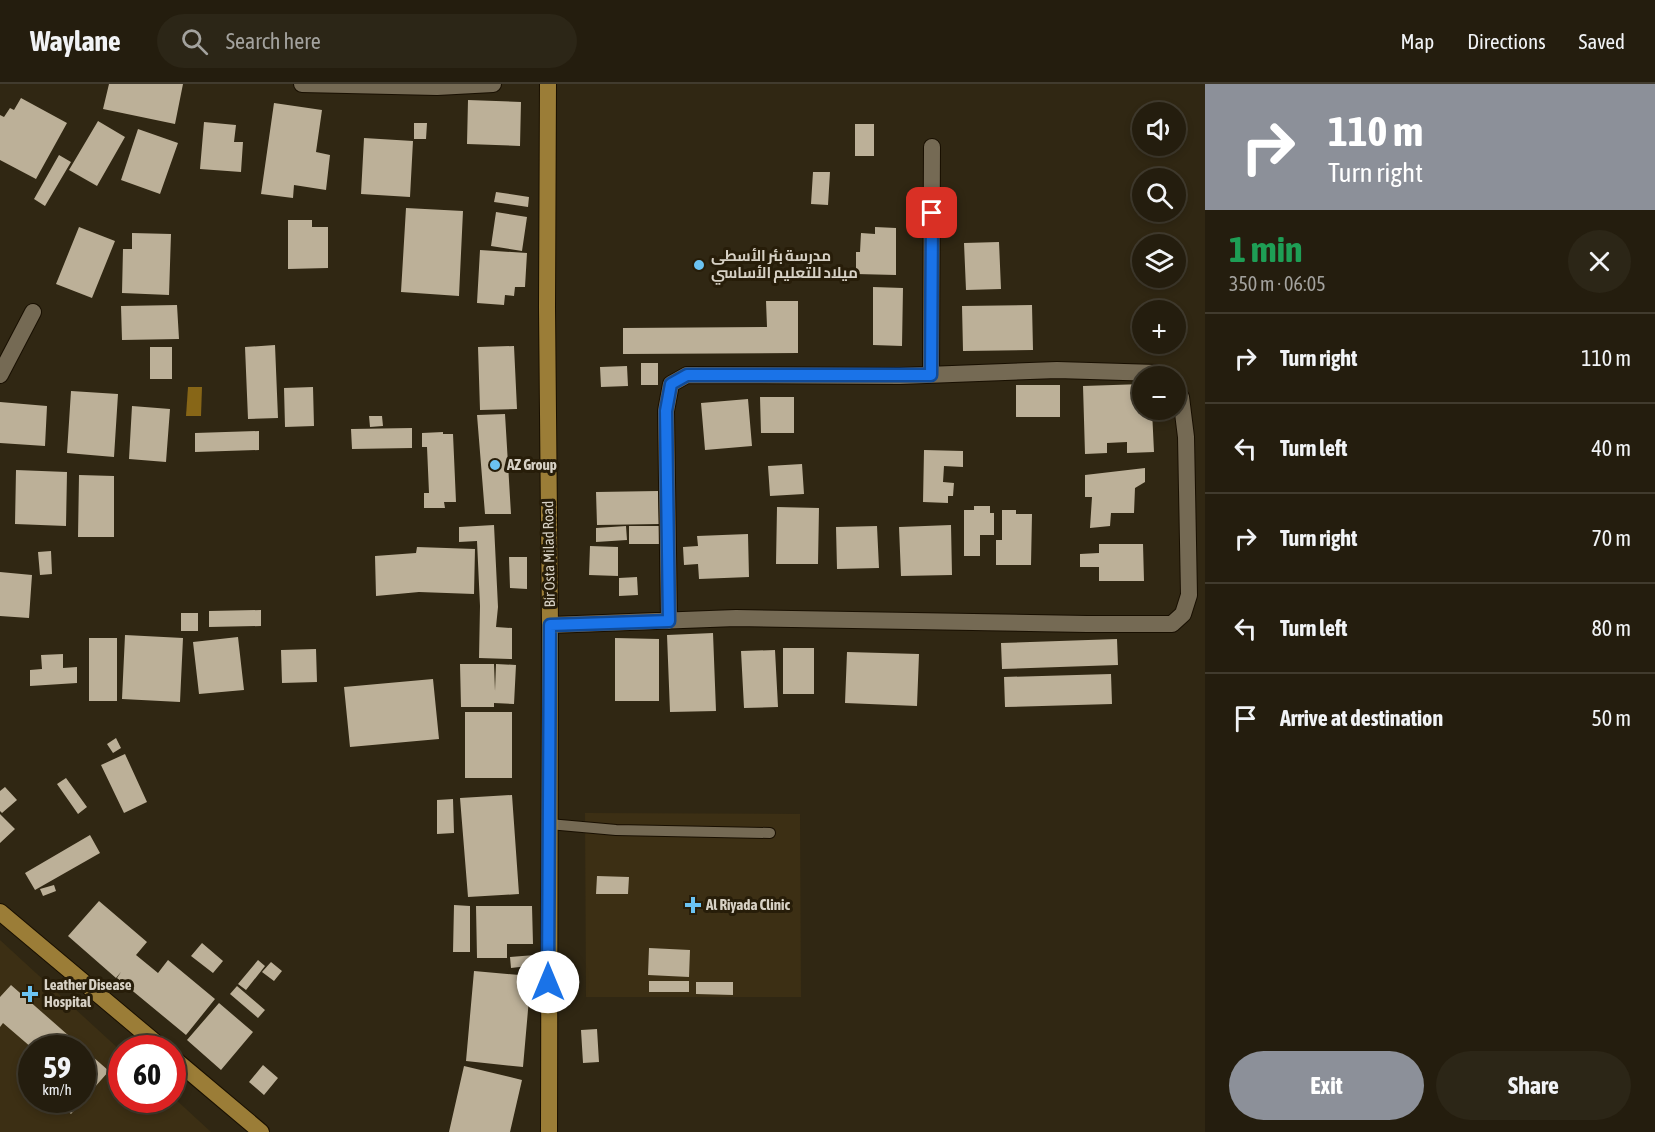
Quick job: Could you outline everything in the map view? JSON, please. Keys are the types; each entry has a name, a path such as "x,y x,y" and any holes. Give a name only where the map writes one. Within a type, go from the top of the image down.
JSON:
{"main road":[{"name":"Bir Osta Milad Road","path":"548,84 549,1132"},
{"path":"0,912 147,1035"},
{"path":"186,1069 261,1132"}],"street":[{"path":"302,84 437,87 493,84"},
{"path":"931,375 932,147"},
{"path":"0,375 33,312"},
{"path":"669,621 666,411 671,384 687,375 931,375 1057,370 1132,372"},
{"path":"550,625 736,618 1172,624 1184,614 1189,595 1184,420"}],"lane":[{"path":"549,824 616,830 770,833"}],"shaded area":[{"path":"188,387 202,387 201,416 186,416"},
{"name":"Al Riyada Clinic","path":"585,813 800,814 801,997 586,997"},
{"name":"Leather Disease Hospital","path":"0,940 108,1039 108,1113 186,1113 186,1109 211,1132 0,1132"}],"building":[{"path":"109,84 183,84 175,124 103,109"},
{"path":"21,98 67,123 36,179 0,160 0,115 4,117 10,108 14,110"},
{"path":"468,100 521,102 520,146 467,144"},
{"path":"274,103 322,110 316,152 330,155 326,190 294,185 293,198 261,194"},
{"path":"98,121 125,137 97,186 69,170"},
{"path":"204,122 236,125 234,142 243,142 241,172 200,169"},
{"path":"414,123 427,123 426,139 414,139"},
{"path":"855,124 874,124 874,156 855,156"},
{"path":"138,129 178,143 160,194 121,180"},
{"path":"364,138 413,141 410,197 361,194"},
{"path":"59,155 71,162 45,206 34,199"},
{"path":"813,172 830,172 828,205 811,204"},
{"path":"496,192 529,197 528,207 494,202"},
{"path":"406,208 463,211 459,296 401,292"},
{"path":"496,212 527,217 522,251 491,246"},
{"path":"288,220 312,220 312,227 328,227 328,268 288,269"},
{"path":"79,227 115,241 92,298 56,284"},
{"path":"875,227 896,228 896,275 856,274 856,252 860,252 861,233 875,234"},
{"path":"132,233 171,234 169,295 122,293 123,249 132,249"},
{"path":"999,242 1001,289 966,290 964,243"},
{"path":"480,250 527,253 525,287 515,287 514,296 505,295 504,305 477,303"},
{"path":"873,287 903,288 902,346 873,345"},
{"path":"766,301 798,301 798,353 623,354 623,328 767,327"},
{"path":"177,305 179,339 122,340 121,306"},
{"path":"1032,305 1033,350 963,351 962,306"},
{"path":"275,345 278,418 248,419 245,347"},
{"path":"514,346 517,409 480,410 478,347"},
{"path":"150,347 172,347 172,379 150,379"},
{"path":"641,363 658,363 658,385 641,385"},
{"path":"627,366 628,386 601,387 600,367"},
{"path":"1132,384 1132,420 1152,420 1154,452 1127,453 1127,442 1107,443 1107,453 1085,454 1083,386"},
{"path":"1016,385 1060,385 1060,417 1016,417"},
{"path":"313,387 314,426 285,427 284,388"},
{"path":"71,391 118,394 114,457 67,453"},
{"path":"760,397 794,397 794,433 761,433"},
{"path":"748,399 752,446 705,450 701,403"},
{"path":"0,402 47,406 45,446 0,443"},
{"path":"132,406 170,409 166,462 129,459"},
{"name":"AZ Group","path":"505,414 511,514 485,514 477,415"},
{"path":"369,416 382,416 383,426 370,427"},
{"path":"412,428 412,448 352,449 351,429"},
{"path":"259,431 259,450 195,452 195,433"},
{"path":"443,432 443,434 453,434 456,502 444,502 445,508 424,508 424,493 429,493 427,447 422,447 422,433"},
{"path":"924,450 963,451 963,467 944,466 943,482 954,483 953,496 948,496 948,503 923,502"},
{"path":"802,464 804,494 770,496 768,466"},
{"path":"1145,468 1145,482 1135,488 1134,513 1111,513 1110,526 1090,528 1092,497 1085,497 1085,475"},
{"path":"16,470 67,472 66,526 15,524"},
{"path":"79,475 114,476 114,537 78,537"},
{"path":"658,491 659,524 597,525 596,492"},
{"path":"974,506 990,506 990,513 994,513 994,535 980,535 980,556 964,556 964,510 974,510"},
{"path":"777,507 819,508 818,564 776,564"},
{"path":"1002,510 1016,510 1016,514 1032,514 1031,565 996,565 996,540 1002,540"},
{"path":"494,525 498,607 496,627 512,628 512,659 479,658 480,606 477,541 459,542 459,527"},
{"path":"951,525 952,575 901,576 899,527"},
{"path":"626,526 627,540 596,542 596,528"},
{"path":"629,526 663,526 663,544 629,544"},
{"path":"877,526 879,568 837,569 836,527"},
{"path":"748,534 749,577 699,579 698,564 684,565 683,547 698,546 697,536"},
{"path":"1099,544 1143,544 1144,581 1099,581 1099,567 1080,567 1080,554 1099,553"},
{"path":"590,546 618,547 618,576 589,575"},
{"path":"417,547 475,549 474,594 419,592 376,596 375,556 416,553"},
{"path":"51,551 52,574 40,575 38,552"},
{"path":"509,557 527,557 527,589 510,588"},
{"path":"0,572 32,575 29,618 0,616"},
{"path":"637,577 638,595 619,596 619,578"},
{"path":"261,610 261,626 209,627 209,611"},
{"path":"181,613 198,613 198,631 181,631"},
{"path":"713,633 716,711 670,712 667,635"},
{"path":"125,635 183,638 180,702 122,699"},
{"path":"238,637 244,690 199,694 193,642"},
{"path":"89,638 117,638 117,701 89,701"},
{"path":"615,638 659,639 659,701 615,701"},
{"path":"1117,639 1118,665 1002,669 1001,643"},
{"path":"783,648 814,648 814,694 783,694"},
{"path":"316,649 317,682 282,683 281,650"},
{"path":"775,650 778,707 744,708 741,651"},
{"path":"847,652 919,654 917,706 845,703"},
{"path":"63,654 63,668 77,667 77,683 30,686 30,670 42,669 41,655"},
{"path":"460,664 494,664 495,691 496,664 516,665 514,704 494,703 494,707 461,707"},
{"path":"1111,674 1112,704 1005,707 1004,677"},
{"path":"433,679 439,739 350,747 344,687"},
{"path":"465,712 512,712 512,778 465,778"},
{"path":"116,738 121,748 113,753 107,744"},
{"path":"125,754 147,802 124,813 101,765"},
{"path":"66,778 87,807 78,814 57,784"},
{"path":"5,787 17,800 2,813 0,811 0,791"},
{"path":"512,795 519,894 468,897 460,798"},
{"path":"453,799 454,833 437,834 437,800"},
{"path":"0,814 15,829 0,843"},
{"path":"90,835 100,853 35,890 25,873"},
{"path":"597,876 629,877 628,894 596,894"},
{"path":"54,885 56,891 43,896 40,889"},
{"path":"99,901 147,942 136,955 158,973 168,960 215,999 186,1035 117,978 121,972 116,978 68,936"},
{"path":"454,905 470,906 470,952 453,952"},
{"path":"476,906 532,906 533,944 507,944 507,958 477,958"},
{"path":"202,943 223,961 213,973 191,956"},
{"path":"649,948 690,950 689,977 648,975"},
{"path":"535,955 537,965 511,968 510,957"},
{"path":"258,960 265,966 246,990 238,984"},
{"path":"271,962 282,971 274,981 262,972"},
{"path":"474,971 531,976 523,1067 466,1061"},
{"path":"649,981 689,981 689,992 649,992"},
{"path":"696,982 733,982 733,995 696,994"},
{"path":"11,985 68,1035 18,1036 3,1023 0,1027 0,997"},
{"path":"237,986 265,1010 258,1018 230,994"},
{"path":"219,1003 253,1032 221,1070 187,1040"},
{"path":"597,1029 599,1062 583,1063 581,1030"},
{"path":"96,1060 108,1072 96,1086"},
{"path":"263,1065 278,1078 264,1095 249,1082"},
{"path":"464,1066 522,1080 510,1132 449,1132"}],"place":[{"name":"مدرسة بئر الأسطى ميلاد للتعليم الأساسي","path":"699,265"},
{"name":"AZ Group","path":"495,465"},
{"name":"Al Riyada Clinic","path":"693,905"},
{"name":"Leather Disease Hospital","path":"30,994"}],"route":[{"path":"548,982 550,625 669,621 665,492 666,411 671,384 687,375 931,375 932,213"}]}
